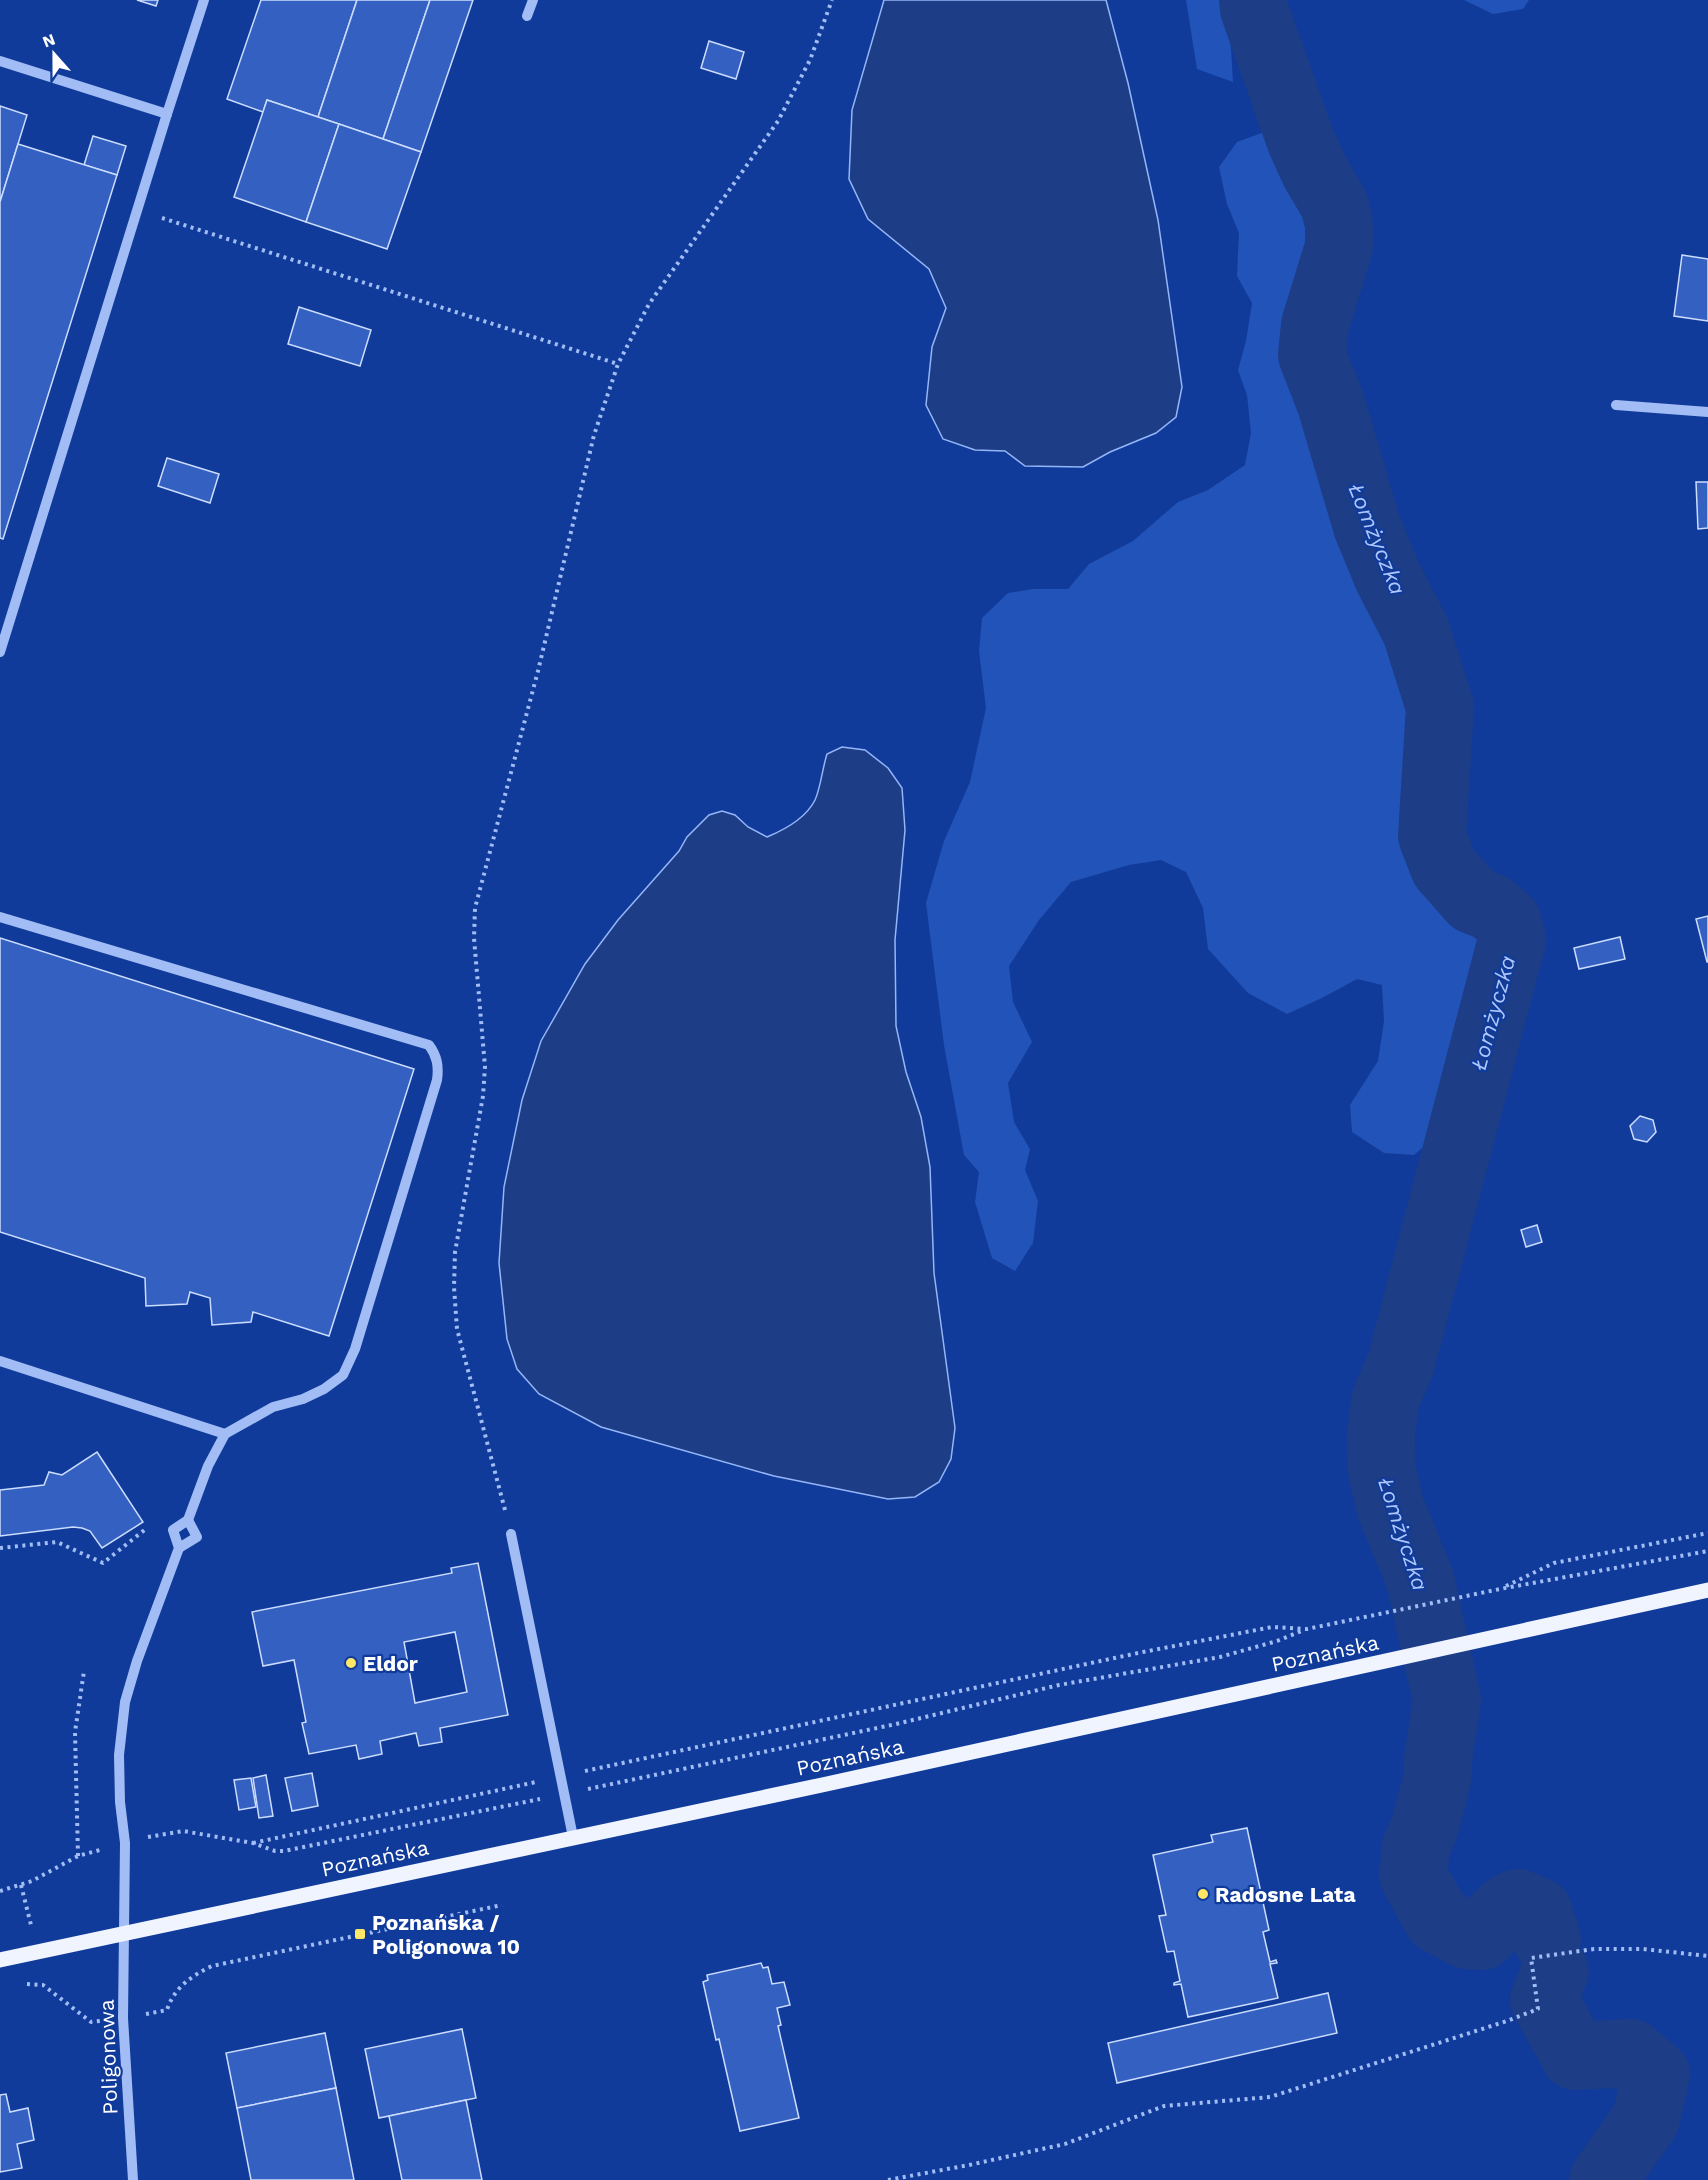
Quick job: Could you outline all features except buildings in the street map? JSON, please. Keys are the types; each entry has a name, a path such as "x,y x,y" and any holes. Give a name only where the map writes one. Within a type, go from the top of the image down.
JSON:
{"main road":[{"name":"Poznańska","path":"0,1960 573,1838 1708,1590"}],"street":[{"path":"0,652 204,0"},
{"path":"527,16 533,0"},
{"path":"0,61 167,114"},
{"path":"1616,405 1708,412"},
{"path":"0,917 429,1045 436,1054 437,1080 355,1349 343,1375 324,1389 303,1399 273,1407 225,1434 208,1466 188,1521 173,1530 178,1548 197,1537 188,1521"},
{"path":"0,1361 225,1434"},
{"path":"511,1534 573,1838"},
{"name":"Poligonowa","path":"134,2180 123,2018 126,1932 125,1843 120,1802 119,1755 125,1702 137,1661 178,1548"}],"path":[{"path":"511,1534 458,1329 454,1287 455,1252 483,1096 485,1067 474,938 474,908 538,671 594,435 618,364 649,304 778,121 810,60 832,0"},
{"path":"137,210 618,364"},
{"path":"0,1548 57,1542 103,1563 152,1524"},
{"path":"1500,1589 1554,1563 1708,1533"},
{"path":"1307,1629 1272,1627 1138,1653 253,1843 275,1851 284,1851 896,1724 1059,1685 1221,1657 1277,1641 1307,1629 1500,1589 1708,1551"},
{"path":"78,1856 75,1732 84,1671"},
{"path":"18,1986 43,1985 91,2022 123,2018 168,2010 176,1991 195,1974 212,1966 502,1905"},
{"path":"888,2180 1065,2144 1164,2106 1270,2097 1507,2022 1538,2009 1531,1958 1594,1949 1643,1949 1708,1956"}],"shaded area":[{"path":"884,0 1106,0 1128,83 1158,220 1182,387 1176,417 1156,433 1110,452 1083,467 1025,466 1005,451 975,450 943,439 926,405 932,347 946,308 929,269 868,219 849,179 852,110"},
{"path":"1186,0 1228,0 1233,82 1197,69"},
{"path":"1464,0 1529,0 1523,9 1493,14"},
{"path":"1264,132 1292,152 1323,231 1314,292 1300,349 1320,435 1358,536 1405,634 1426,706 1420,798 1421,852 1441,882 1494,928 1500,940 1498,963 1449,1125 1414,1155 1384,1153 1352,1132 1350,1105 1378,1061 1384,1021 1382,985 1357,979 1287,1014 1248,993 1208,949 1203,908 1186,872 1161,860 1129,865 1071,882 1039,920 1009,966 1013,1002 1032,1042 1008,1083 1014,1122 1030,1149 1025,1170 1038,1201 1033,1243 1015,1271 992,1258 975,1202 979,1172 964,1155 944,1045 926,903 944,841 970,782 986,708 979,651 982,618 1008,593 1033,589 1068,589 1089,564 1133,541 1178,502 1208,490 1245,465 1251,433 1247,395 1238,370 1246,341 1252,303 1237,276 1239,233 1227,204 1219,167 1237,142"},
{"path":"842,747 865,750 888,768 902,788 905,830 895,940 896,1026 906,1072 921,1117 930,1167 934,1273 955,1428 951,1459 939,1482 915,1497 888,1499 774,1476 601,1427 539,1394 517,1369 507,1339 499,1263 504,1187 522,1100 541,1041 585,964 618,920 679,851 687,837 709,815 722,811 735,815 748,827 767,837 780,831 794,823 811,806 815,800 827,754"}],"waterway":[{"name":"Łomżyczka","path":"1253,0 1254,9 1301,141 1315,172 1334,204 1339,224 1339,247 1315,325 1312,355 1331,404 1367,526 1388,577 1416,631 1440,707 1432,836 1444,867 1473,900 1491,907 1507,921 1512,940 1401,1363 1385,1401 1381,1436 1382,1471 1391,1509 1420,1579 1447,1700 1438,1759 1438,1776 1425,1826 1416,1847 1413,1875 1437,1919 1467,1935 1482,1936 1503,1912 1518,1903 1538,1911 1547,1940"},
{"name":"Łomżyczka","path":"1555,1971 1544,2000 1575,2056 1631,2053 1656,2074 1646,2119 1603,2180"}],"place":[{"name":"Eldor","path":"351,1663"},
{"name":"Radosne Lata","path":"1203,1894"},
{"name":"Poznańska / Poligonowa 10","path":"360,1934"}]}
